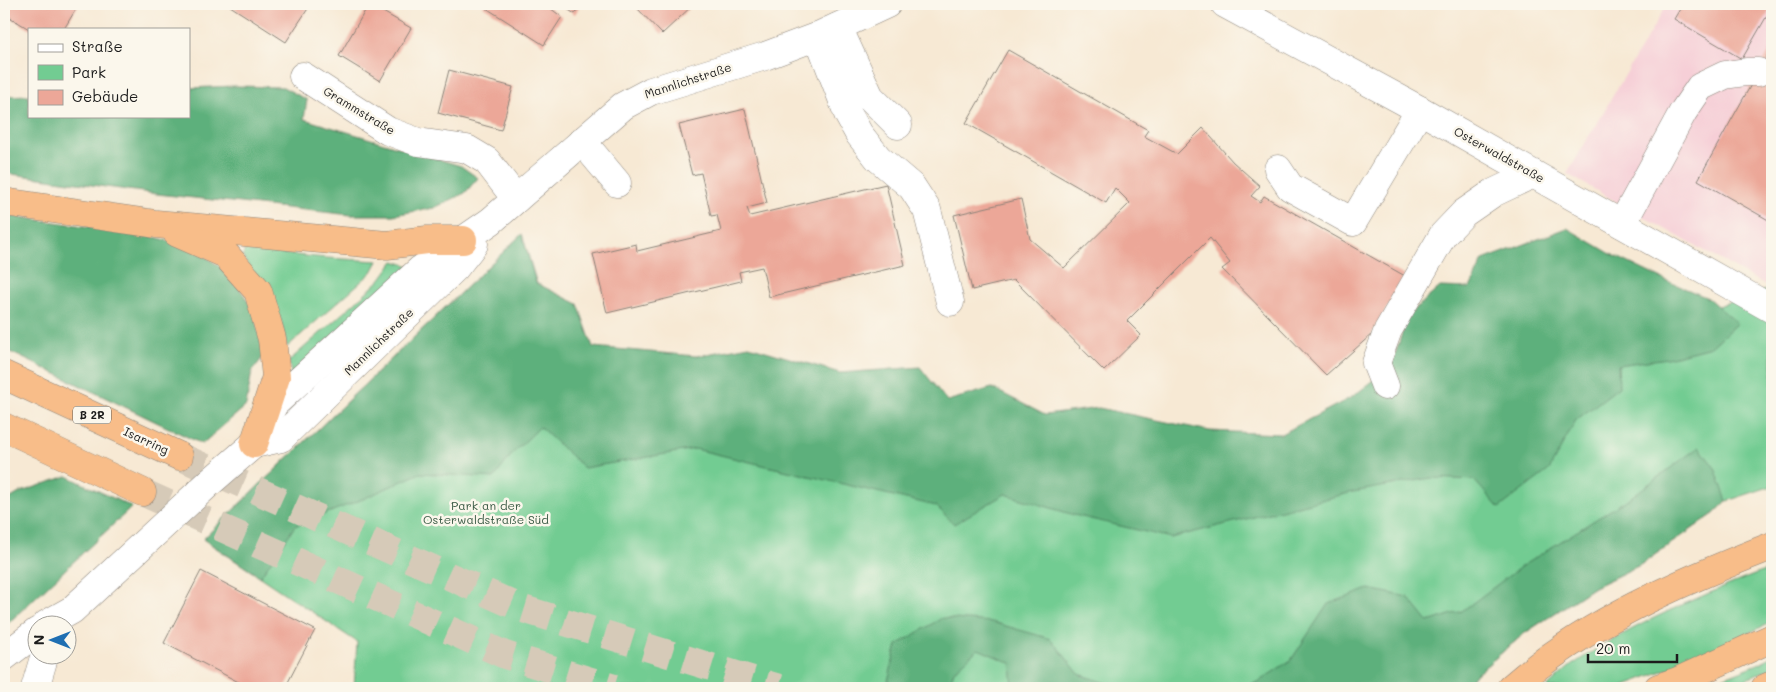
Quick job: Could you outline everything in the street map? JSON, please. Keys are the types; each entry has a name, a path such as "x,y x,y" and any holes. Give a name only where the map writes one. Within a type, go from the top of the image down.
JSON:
{"highway":[{"path":"4,202 156,224 387,245 427,240 463,240"},
{"path":"156,224 225,254 258,291 272,339 276,378 254,444"},
{"name":"Isarring","path":"4,375 179,456"},
{"path":"4,427 142,492"},
{"path":"1511,688 1563,648 1624,611 1679,583 1772,546"},
{"path":"1658,688 1678,681 1772,638"},
{"path":"1766,688 1772,685"}],"street":[{"name":"Mannlichstraße","path":"70,614 208,484 254,444 274,404 420,270 492,221 623,106 651,91 765,56 828,31 887,4"},
{"name":"Osterwaldstraße","path":"1225,4 1420,110 1772,309"},
{"path":"828,31 870,97 898,125"},
{"path":"828,31 848,114 859,134 878,158 912,187 927,210 950,302"},
{"path":"1622,224 1683,112 1700,87 1725,75 1758,72"},
{"name":"Grammstraße","path":"303,76 388,131 418,142 467,149 486,161 516,199"},
{"path":"1278,169 1290,187 1352,222 1420,110"},
{"path":"582,141 617,183"},
{"path":"1385,386 1376,363 1388,330 1443,235 1464,212 1493,193 1532,174"},
{"name":"Mannlichstraße","path":"254,444 281,438 456,268 492,221"},
{"path":"4,657 28,639"},
{"path":"35,688 42,664"}],"shaded area":[{"path":"1667,4 1772,4 1772,289 1567,174"}],"green space":[{"path":"234,86 283,87 307,100 304,119 461,166 478,178 465,193 434,208 393,215 351,215 157,194 4,173 4,96 28,95 28,118 190,118 190,88"},
{"path":"4,215 121,231 165,240 185,246 203,255 220,268 236,284 250,305 264,356 252,371 246,406 202,444 4,349"},
{"path":"1567,228 1611,254 1660,278 1708,298 1737,323 1711,347 1668,358 1618,365 1619,387 1576,420 1549,470 1499,508 1474,480 1431,478 1353,492 1171,538 1074,515 1005,494 954,524 936,506 695,449 584,468 540,427 513,453 494,478 420,473 363,499 295,526 260,577 203,539 522,234 536,283 578,304 593,347 696,356 749,346 840,373 920,367 947,401 992,388 1045,415 1099,408 1210,431 1281,434 1352,397 1391,367 1408,315 1440,287 1470,288 1483,260"},
{"name":"Park an der Osterwaldstraße Süd","path":"522,234 557,351 1176,486 1772,288 1772,486 1727,501 1715,513 1640,565 1594,587 1525,633 1460,688 354,688 357,642 203,539"},
{"path":"244,250 378,261 372,272 287,347 281,321 273,300 243,258"},
{"path":"394,261 410,266 291,374 289,361 380,280"},
{"path":"1699,447 1715,468 1727,501 1715,513 1640,565 1594,587 1525,633 1460,688 1234,688 1258,682 1291,660 1328,604 1369,589 1408,597 1428,622 1462,611 1522,566 1631,497"},
{"path":"67,476 132,507 4,627 4,502 21,492"},
{"path":"1772,568 1772,622 1690,661 1617,688 1546,688 1572,665 1644,623 1694,599"},
{"path":"942,618 992,622 1051,639 1079,674 1122,688 1013,688 1011,663 978,649 954,671 948,688 891,688 887,685 897,645"},
{"path":"1772,656 1772,668 1726,688 1697,688 1758,664"}],"building":[{"path":"12,4 79,4 65,28 28,28 6,15"},
{"path":"227,4 311,4 286,42"},
{"path":"369,4 411,28 380,81 339,56"},
{"path":"485,4 553,4 550,8 562,17 544,45 483,6"},
{"path":"559,4 581,4 575,14"},
{"path":"637,4 694,4 662,34 635,6"},
{"path":"1683,4 1772,4 1772,7 1742,59 1674,19"},
{"path":"1772,47 1772,222 1698,180"},
{"path":"1008,50 1148,130 1144,136 1177,154 1203,128 1233,162 1260,186 1251,196 1260,202 1264,196 1405,276 1372,334 1326,375 1222,269 1230,263 1210,238 1127,321 1141,335 1104,371 1014,280 972,290 954,215 1021,199 1030,239 1064,268 1130,203 1115,188 1106,203 966,123"},
{"path":"449,70 513,87 501,130 438,113"},
{"path":"745,109 767,203 747,208 750,216 886,184 905,265 769,297 762,267 739,272 741,281 607,313 593,254 636,244 637,251 721,231 717,215 711,216 701,173 692,175 679,125"},
{"path":"201,571 315,630 285,688 250,688 164,643"}],"tunnel":[{"path":"179,456 523,609 779,688"},
{"path":"142,492 505,655 614,688"}]}
